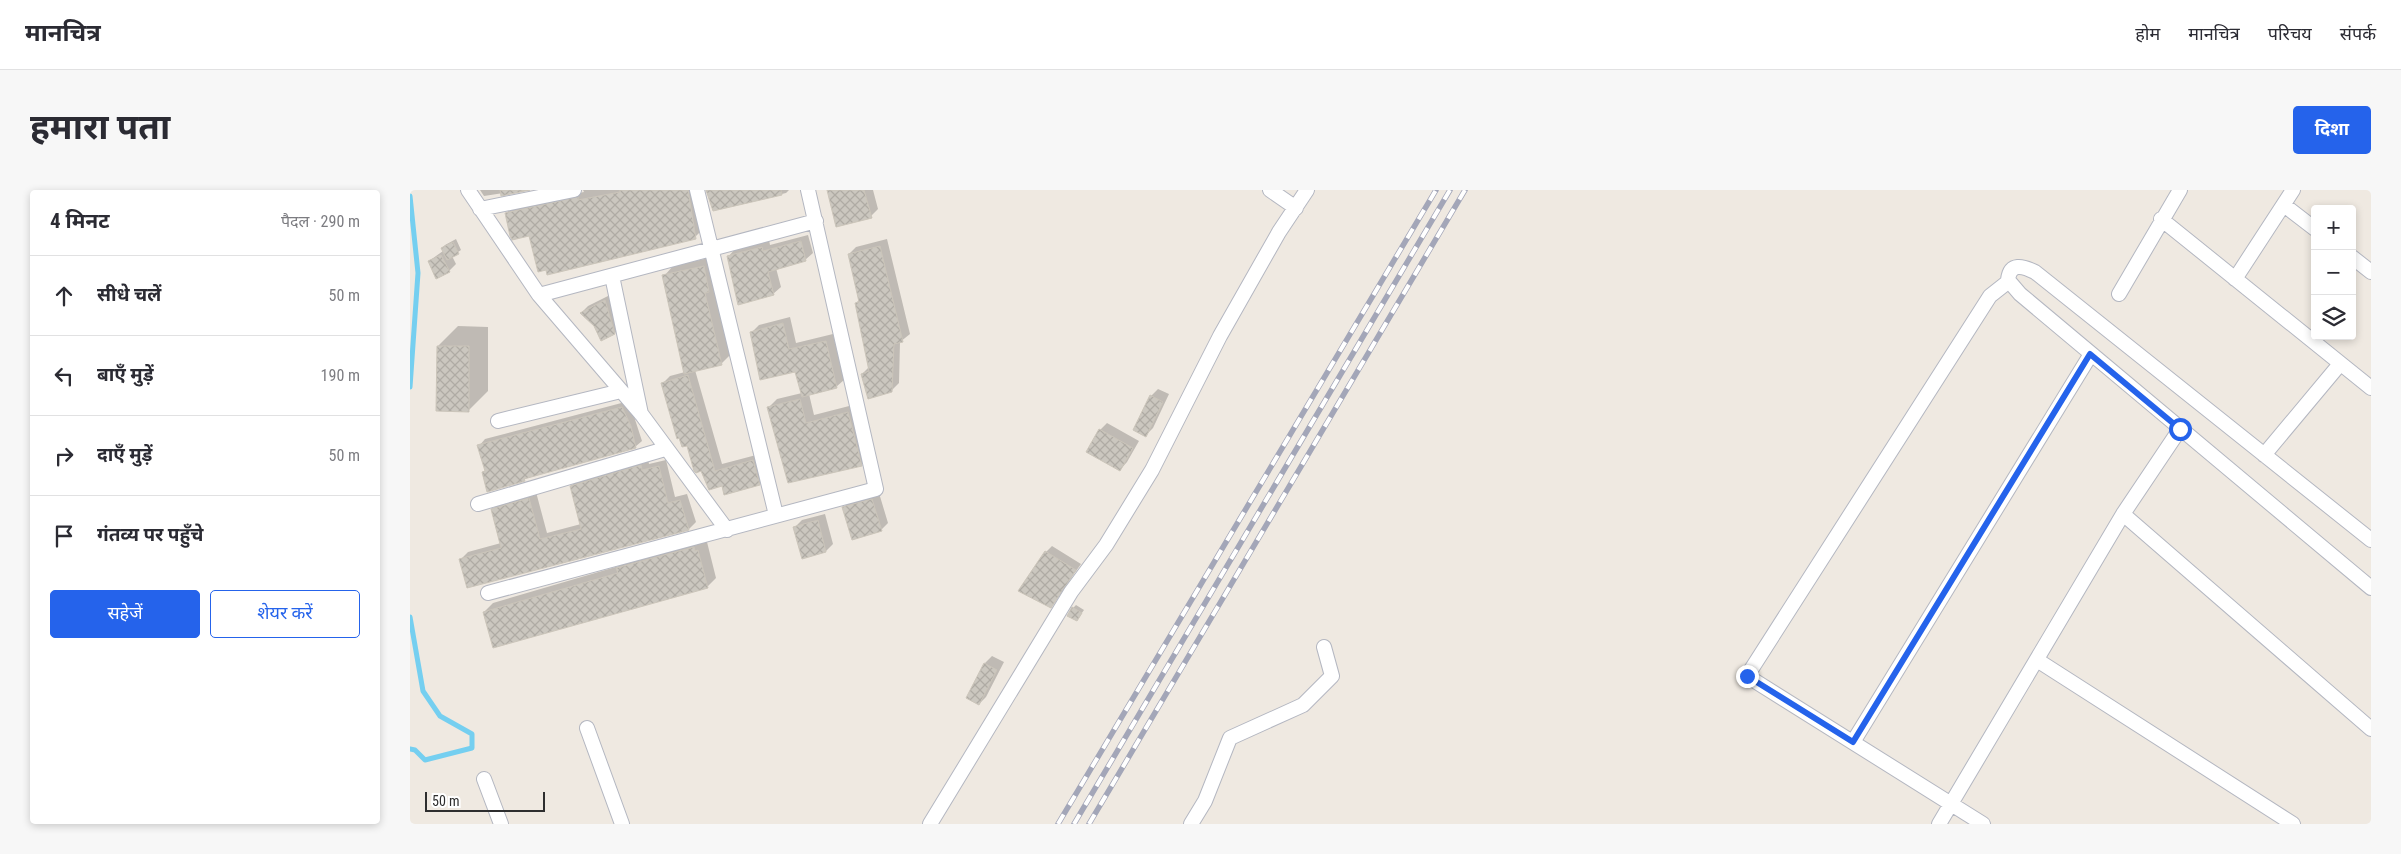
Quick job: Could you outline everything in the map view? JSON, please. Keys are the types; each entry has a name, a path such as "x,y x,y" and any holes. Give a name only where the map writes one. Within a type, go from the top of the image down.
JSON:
{"street":[{"path":"468,190 539,296 576,342 642,415 727,530"},
{"path":"480,209 574,190"},
{"path":"697,190 776,515"},
{"path":"488,593 876,489 808,190"},
{"path":"1270,190 1296,208"},
{"path":"930,824 1071,592 1106,545 1152,470 1220,336 1279,232 1307,190"},
{"path":"2119,294 2161,219 2180,190"},
{"path":"2235,278 2293,190"},
{"path":"2284,205 2311,226"},
{"path":"2161,219 2371,388"},
{"path":"539,296 816,221"},
{"path":"2356,260 2371,272"},
{"path":"2371,540 2036,272 2021,265 2013,267 2009,272 2009,281 2020,294 2371,588"},
{"path":"612,276 642,415"},
{"path":"1983,824 1747,676 1990,296 2009,281"},
{"path":"1853,742 2090,354"},
{"path":"2264,455 2340,364"},
{"path":"498,421 621,391"},
{"path":"1939,824 2123,514 2180,429"},
{"path":"478,504 665,448"},
{"path":"2123,514 2371,729"},
{"path":"1191,824 1205,801 1230,738 1304,705 1332,676 1324,647"},
{"path":"2037,660 2293,824"},
{"path":"588,728 622,824"},
{"path":"484,779 501,824"}],"building":[{"path":"500,190 530,190 501,196"},
{"path":"620,190 688,190 696,239 547,275 546,270 538,272 529,236 512,240 510,236 505,213 578,197 578,200 620,192"},
{"path":"706,190 781,190 782,195 713,211"},
{"path":"827,190 864,190 872,218 836,227"},
{"path":"801,241 806,261 768,272 774,295 738,305 727,256 762,247 763,251"},
{"path":"453,242 459,254 447,260 441,248"},
{"path":"880,246 903,342 894,344 892,392 868,399 861,374 869,371 855,303 859,302 848,254"},
{"path":"441,255 450,272 436,279 428,261"},
{"path":"704,266 709,292 705,293 722,365 684,374 662,275"},
{"path":"605,300 615,334 601,341 594,326 580,313"},
{"path":"783,323 789,349 826,341 837,388 802,397 795,372 760,380 750,332"},
{"path":"437,346 469,346 469,412 436,411"},
{"path":"688,375 715,471 753,460 760,485 724,495 722,486 709,490 701,471 696,473 694,471 687,446 682,447 679,438 677,439 661,383"},
{"path":"1150,395 1163,402 1146,437 1133,430"},
{"path":"800,399 806,423 848,412 862,466 788,483 767,407"},
{"path":"622,407 631,426 636,448 524,479 525,481 487,492 482,472 485,471 477,445"},
{"path":"1099,429 1133,448 1120,471 1086,452"},
{"path":"641,465 642,470 659,466 668,503 680,500 689,530 467,588 459,559 501,548 491,509 529,498 540,539 581,529 570,486"},
{"path":"872,499 882,531 852,540 842,507"},
{"path":"818,520 826,552 802,559 793,527"},
{"path":"694,547 695,551 698,550 708,588 493,648 483,612 618,573 616,568"},
{"path":"1045,551 1076,570 1051,608 1018,591"},
{"path":"1072,607 1082,613 1077,621 1067,616"},
{"path":"984,663 997,670 979,705 966,698"}],"waterway":[{"path":"410,196 418,273 410,387"},
{"path":"410,617 423,691 440,716 472,734 472,748 425,760 415,750 410,749"}],"railway":[{"path":"1058,824 1436,190"},
{"path":"1074,824 1450,190"},
{"path":"1089,824 1465,190"}],"route":[{"path":"1747,676 1853,742 2090,354 2180,429"}]}
